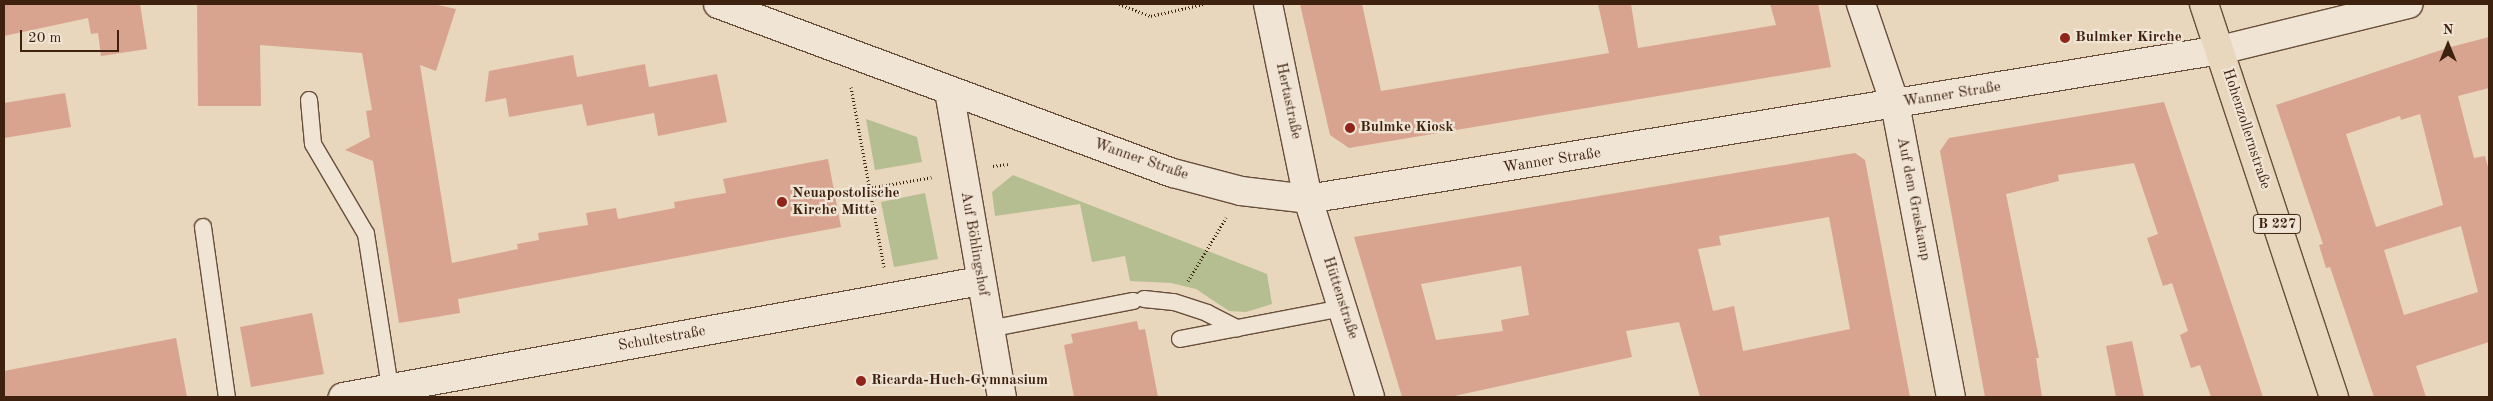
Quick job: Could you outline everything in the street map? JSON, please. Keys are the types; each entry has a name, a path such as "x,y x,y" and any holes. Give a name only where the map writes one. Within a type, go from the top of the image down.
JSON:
{"main road":[{"name":"Hohenzollernstraße","path":"2204,4 2334,397"}],"street":[{"name":"Wanner Straße","path":"718,4 845,53 1173,172 1241,191 1308,199 2220,50 2408,4"},
{"name":"Hertastraße","path":"1268,4 1308,199"},
{"name":"Auf dem Graskamp","path":"1861,4 1895,104 1951,397"},
{"name":"Auf Böhlingshof","path":"949,91 961,172 1002,397"},
{"name":"Hüttenstraße","path":"1308,199 1370,397"},
{"name":"Schultestraße","path":"344,397 980,281"}],"lane":[{"path":"308,100 313,144 366,234 390,388"},
{"path":"203,227 227,397"},
{"path":"989,329 1139,300 1174,302 1208,313 1236,328"},
{"path":"1180,339 1343,308"}],"path":[{"path":"1119,4 1151,16 1204,4"},
{"path":"845,53 871,188 889,298"},
{"path":"834,194 1008,164"},
{"path":"1174,302 1212,244 1241,191"}],"green space":[{"path":"866,119 917,137 922,162 875,170"},
{"path":"1013,175 1267,274 1272,304 1246,312 1229,311 1196,289 1171,283 1130,281 1125,256 1092,262 1080,204 995,216 992,192"},
{"path":"925,193 938,259 894,267 881,202"}],"building":[{"path":"4,4 140,4 147,49 101,56 98,33 91,34 88,18 4,36"},
{"path":"197,4 433,4 456,9 436,71 420,65 452,263 518,249 517,244 539,240 538,233 588,225 586,213 616,208 618,219 675,208 674,202 726,193 723,179 828,159 841,227 458,299 460,313 399,323 373,161 345,150 370,137 366,111 372,110 362,53 260,45 261,106 198,106"},
{"path":"1300,4 1362,4 1381,91 1609,53 1598,4 1631,4 1638,48 1776,25 1770,4 1818,4 1831,67 1349,148 1330,135"},
{"path":"2489,37 2489,88 2458,96 2474,158 2485,156 2489,171 2489,342 2416,366 2426,397 2374,397 2330,267 2326,268 2319,245 2323,244 2276,105 2447,48","holes":["2420,114 2443,205 2376,227 2346,134 2400,116 2401,120","2461,226 2478,292 2404,315 2384,250"]},
{"path":"573,55 577,77 645,64 649,87 717,74 727,122 658,136 654,113 587,126 582,104 509,117 506,98 485,102 489,71"},
{"path":"65,93 71,127 4,138 4,103"},
{"path":"2164,102 2263,397 2211,397 2200,365 2191,368 2180,335 2188,331 2172,283 2163,286 2147,238 2158,234 2134,163 2058,175 2059,181 2006,194 2039,358 2036,358 2042,397 1985,397 1940,151 1949,138"},
{"path":"1855,153 1865,160 1910,397 1700,397 1679,322 1626,331 1632,357 1450,397 1402,397 1354,237","holes":["1829,217 1850,329 1743,351 1734,306 1713,311 1698,249 1721,245 1719,236","1521,266 1529,315 1501,320 1503,331 1436,340 1421,284"]},
{"path":"312,313 324,374 251,387 240,327"},
{"path":"1137,321 1139,330 1145,329 1158,397 1074,397 1064,345 1073,343 1071,334"},
{"path":"176,338 187,397 4,397 4,371"},
{"path":"2132,341 2144,397 2116,397 2106,346"}],"place":[{"name":"Bulmker Kirche","path":"2065,38"},
{"name":"Bulmke Kiosk","path":"1350,128"},
{"name":"Neuapostolische Kirche Mitte","path":"782,202"},
{"name":"Ricarda-Huch-Gymnasium","path":"861,381"}]}
